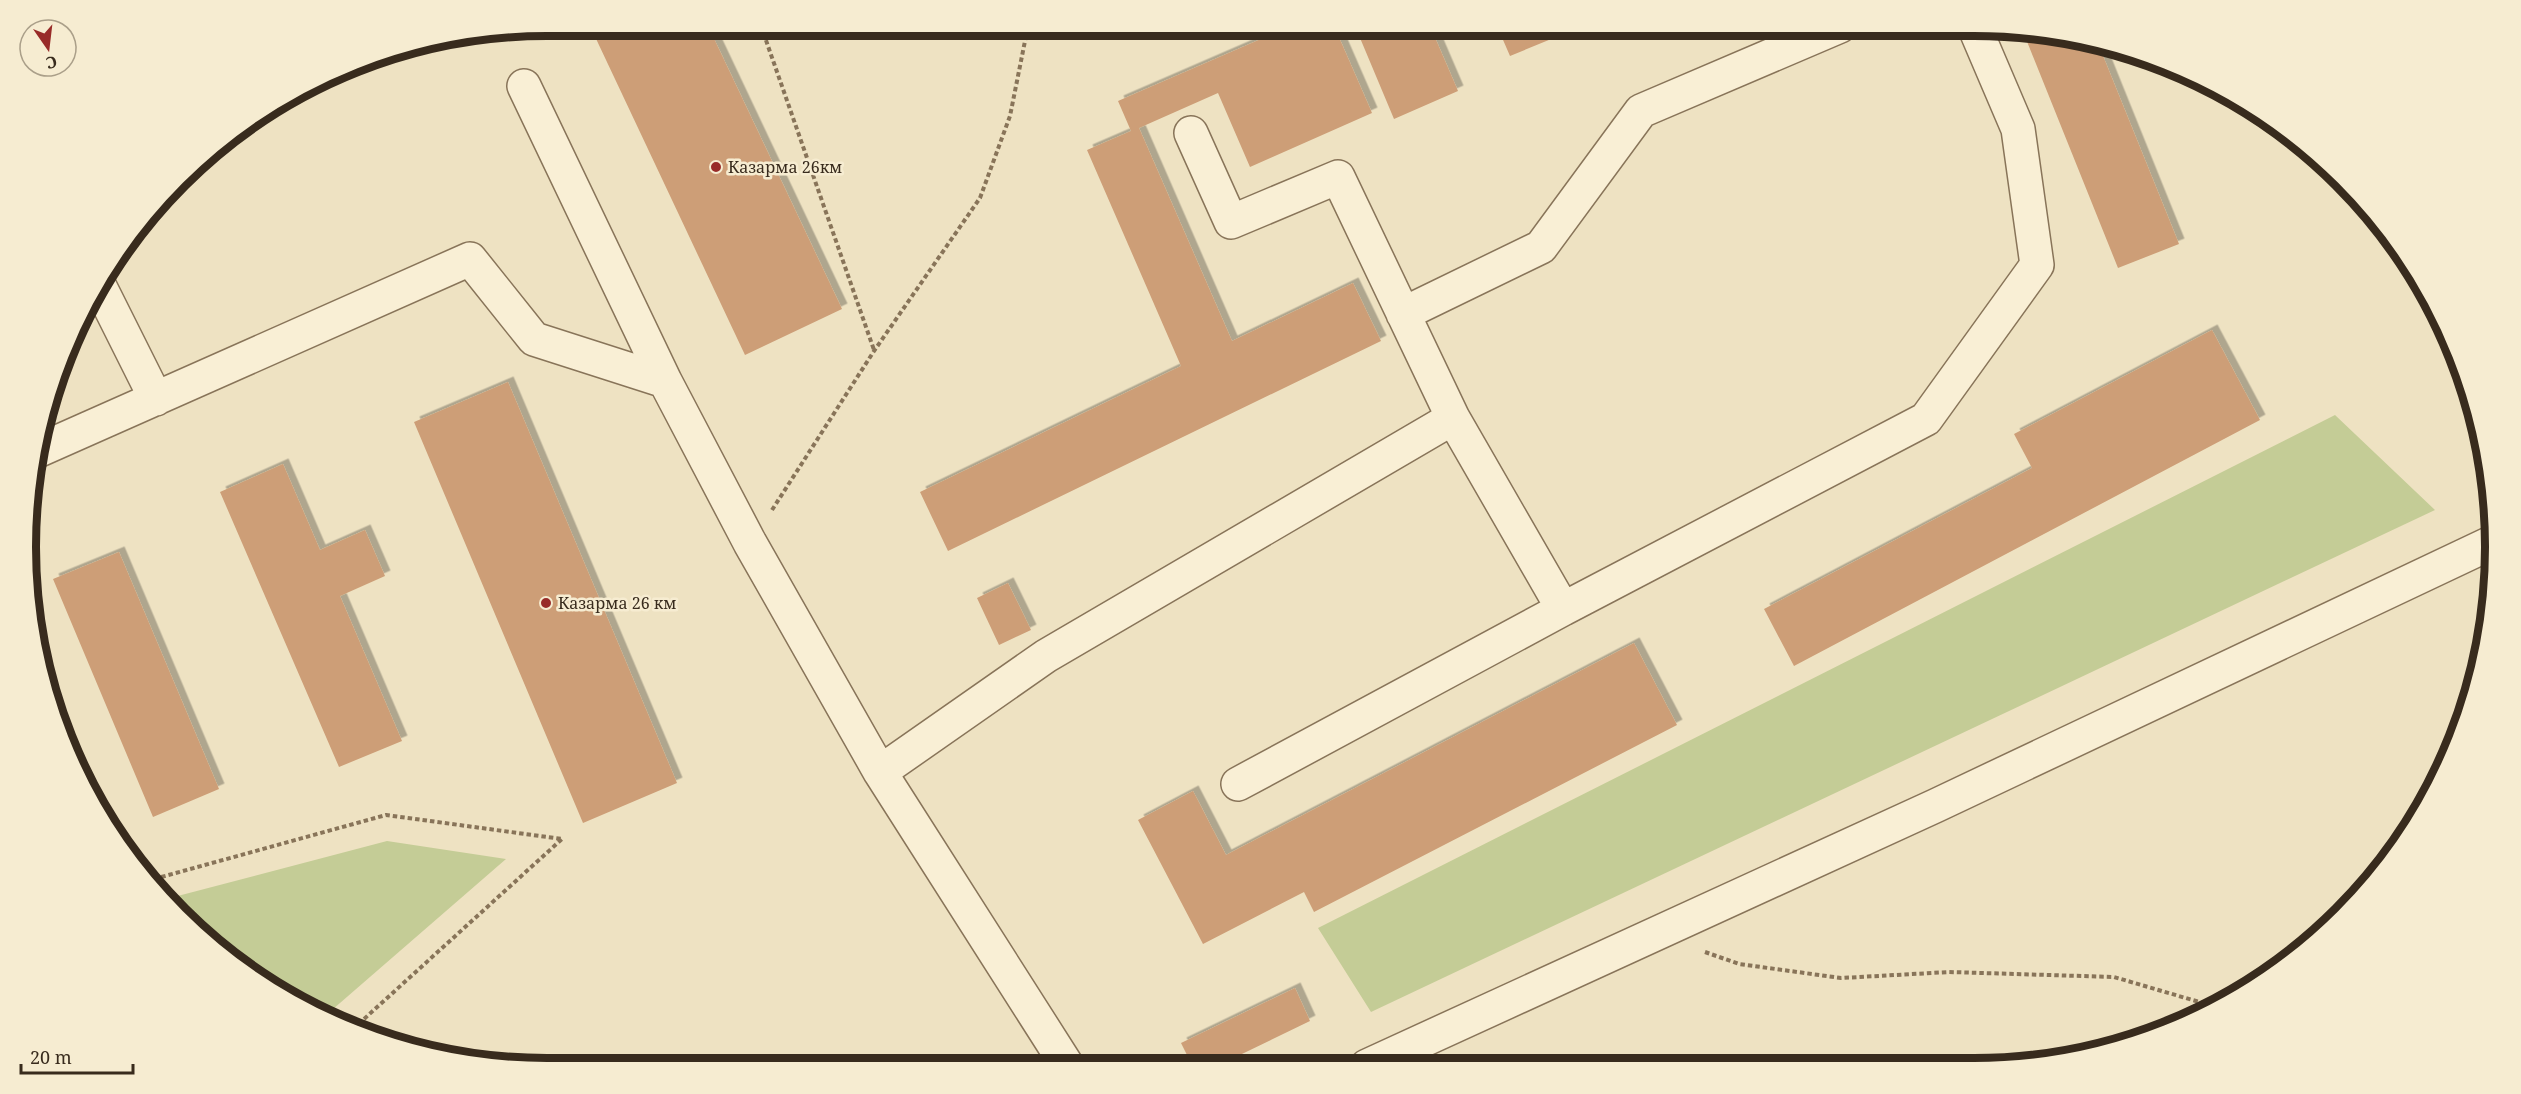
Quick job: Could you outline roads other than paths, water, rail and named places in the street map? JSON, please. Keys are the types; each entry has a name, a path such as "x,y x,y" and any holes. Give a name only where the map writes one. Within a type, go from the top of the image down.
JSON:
{"street":[{"path":"1403,314 1541,247 1641,111 1817,36"},
{"path":"1238,784 1563,609 1926,419 2037,266 2018,129 1978,36"},
{"path":"524,86 665,381 750,543 880,772 1062,1058"},
{"path":"1191,133 1231,222 1338,177 1453,418 1563,609"},
{"path":"46,447 470,259 534,339 665,381"},
{"path":"103,293 156,399"},
{"path":"880,772 1046,657 1453,418"},
{"path":"1385,1058 1946,801 2485,546"}],"place":[{"name":"Казарма 26км","path":"716,167"},
{"name":"Казарма 26 км","path":"546,603"}]}
